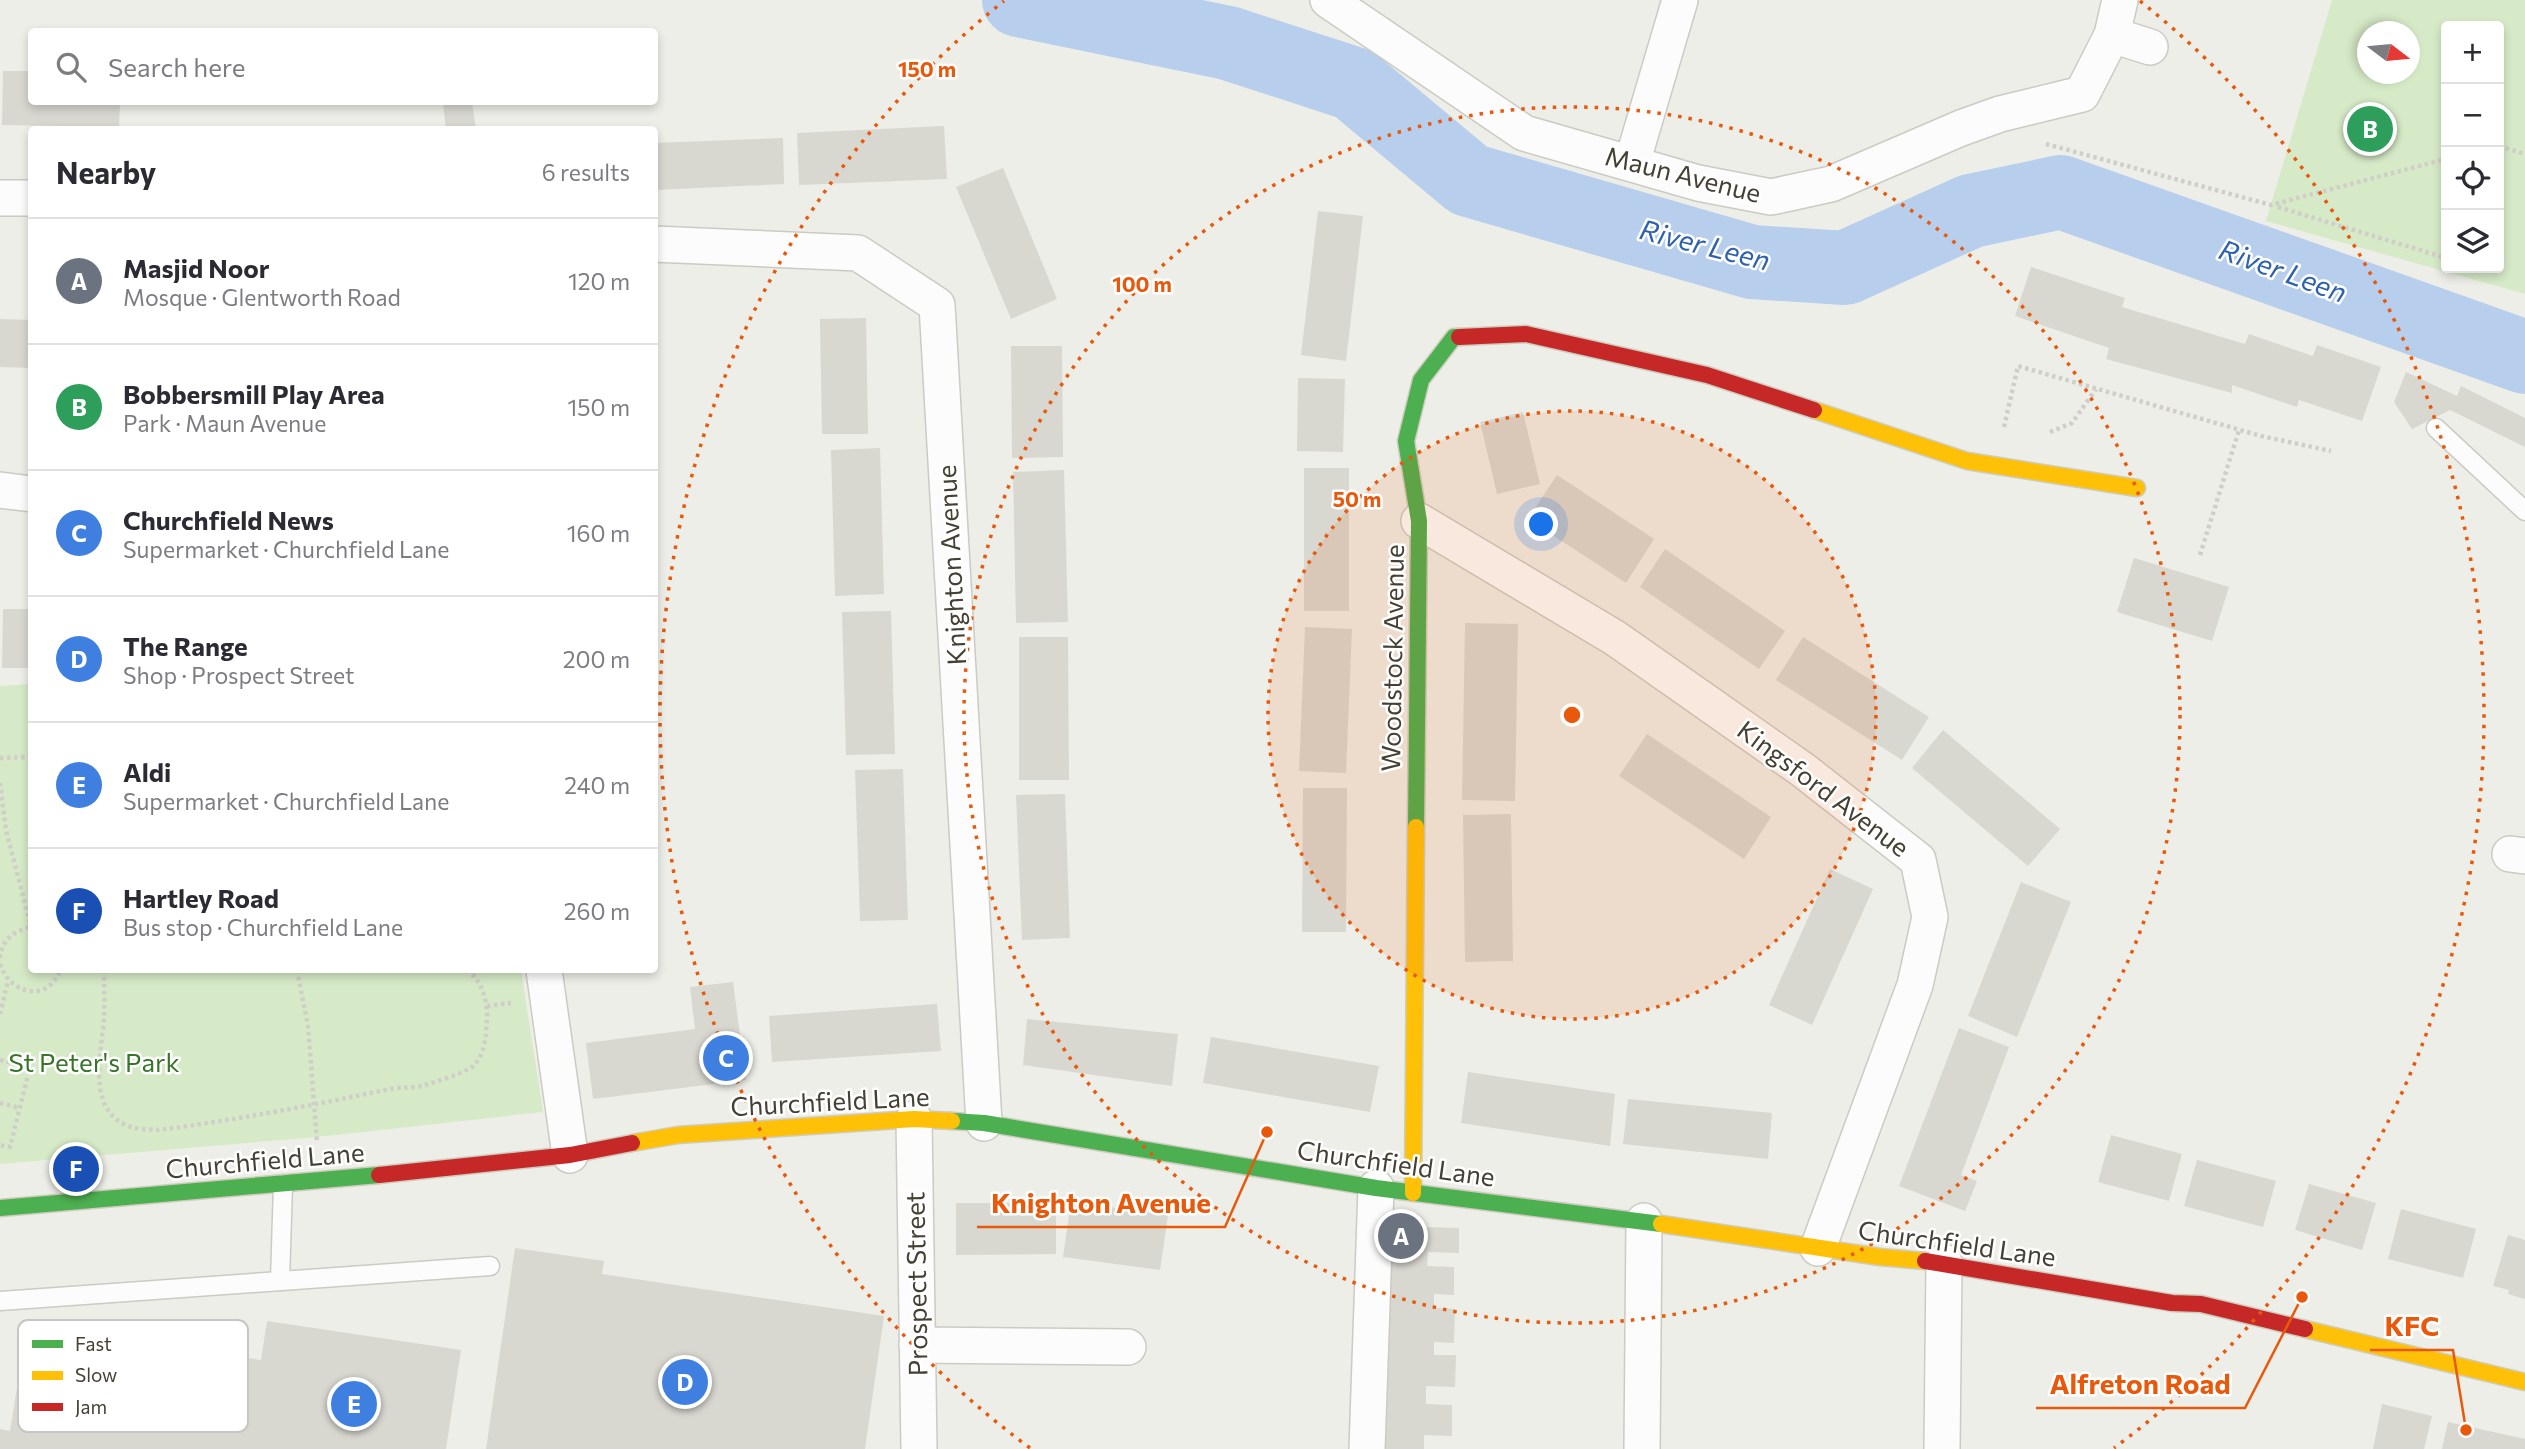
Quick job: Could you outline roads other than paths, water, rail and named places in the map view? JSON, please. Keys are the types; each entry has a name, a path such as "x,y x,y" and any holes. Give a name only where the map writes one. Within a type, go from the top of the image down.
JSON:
{"street":[{"name":"Maun Avenue","path":"1328,0 1524,133 1698,183 1771,197 1831,184 2000,114 2082,94 2112,35 2120,0"},
{"path":"1632,163 1680,0"},
{"path":"2112,35 2150,47"},
{"path":"0,198 28,198"},
{"name":"Knighton Avenue","path":"658,244 858,253 937,305 984,1123"},
{"name":"Woodstock Avenue","path":"1413,1193 1419,521 1406,442 1421,380 1454,337 1526,334 1707,376 1966,461 2137,488"},
{"path":"0,490 28,494"},
{"name":"Kingsford Avenue","path":"1419,521 1615,638 1803,770 1918,860 1930,916 1916,985 1818,1248"},
{"path":"544,973 570,1155"},
{"name":"Churchfield Lane","path":"0,1208 283,1184 570,1155 678,1135 915,1119 984,1123 1376,1188 1644,1221 1818,1248 1944,1262 2172,1303 2201,1304 2525,1382"},
{"name":"Prospect Street","path":"915,1119 919,1449"},
{"path":"1367,1449 1376,1188"},
{"path":"1642,1449 1644,1221"},
{"path":"1942,1449 1944,1262"},
{"path":"917,1345 1128,1347"}],"lane":[{"path":"2436,428 2525,511"},
{"path":"280,1281 283,1184"},
{"path":"0,1301 490,1266"}],"waterway":[{"name":"River Leen","path":"1019,0 1228,43 1354,84 1469,180 1752,262 1845,268 1971,211 2061,192 2525,357"}],"place":[{"name":"Bobbersmill Play Area","path":"2370,129"},
{"name":"Churchfield News","path":"726,1058"},
{"name":"Knighton Avenue","path":"1267,1132"},
{"name":"Hartley Road","path":"76,1169"},
{"name":"Masjid Noor","path":"1401,1236"},
{"name":"Alfreton Road","path":"2302,1297"},
{"name":"The Range","path":"685,1382"},
{"name":"Aldi","path":"354,1404"},
{"name":"KFC","path":"2466,1430"}],"park label":[{"name":"St Peter's Park","path":"94,1063"}]}
